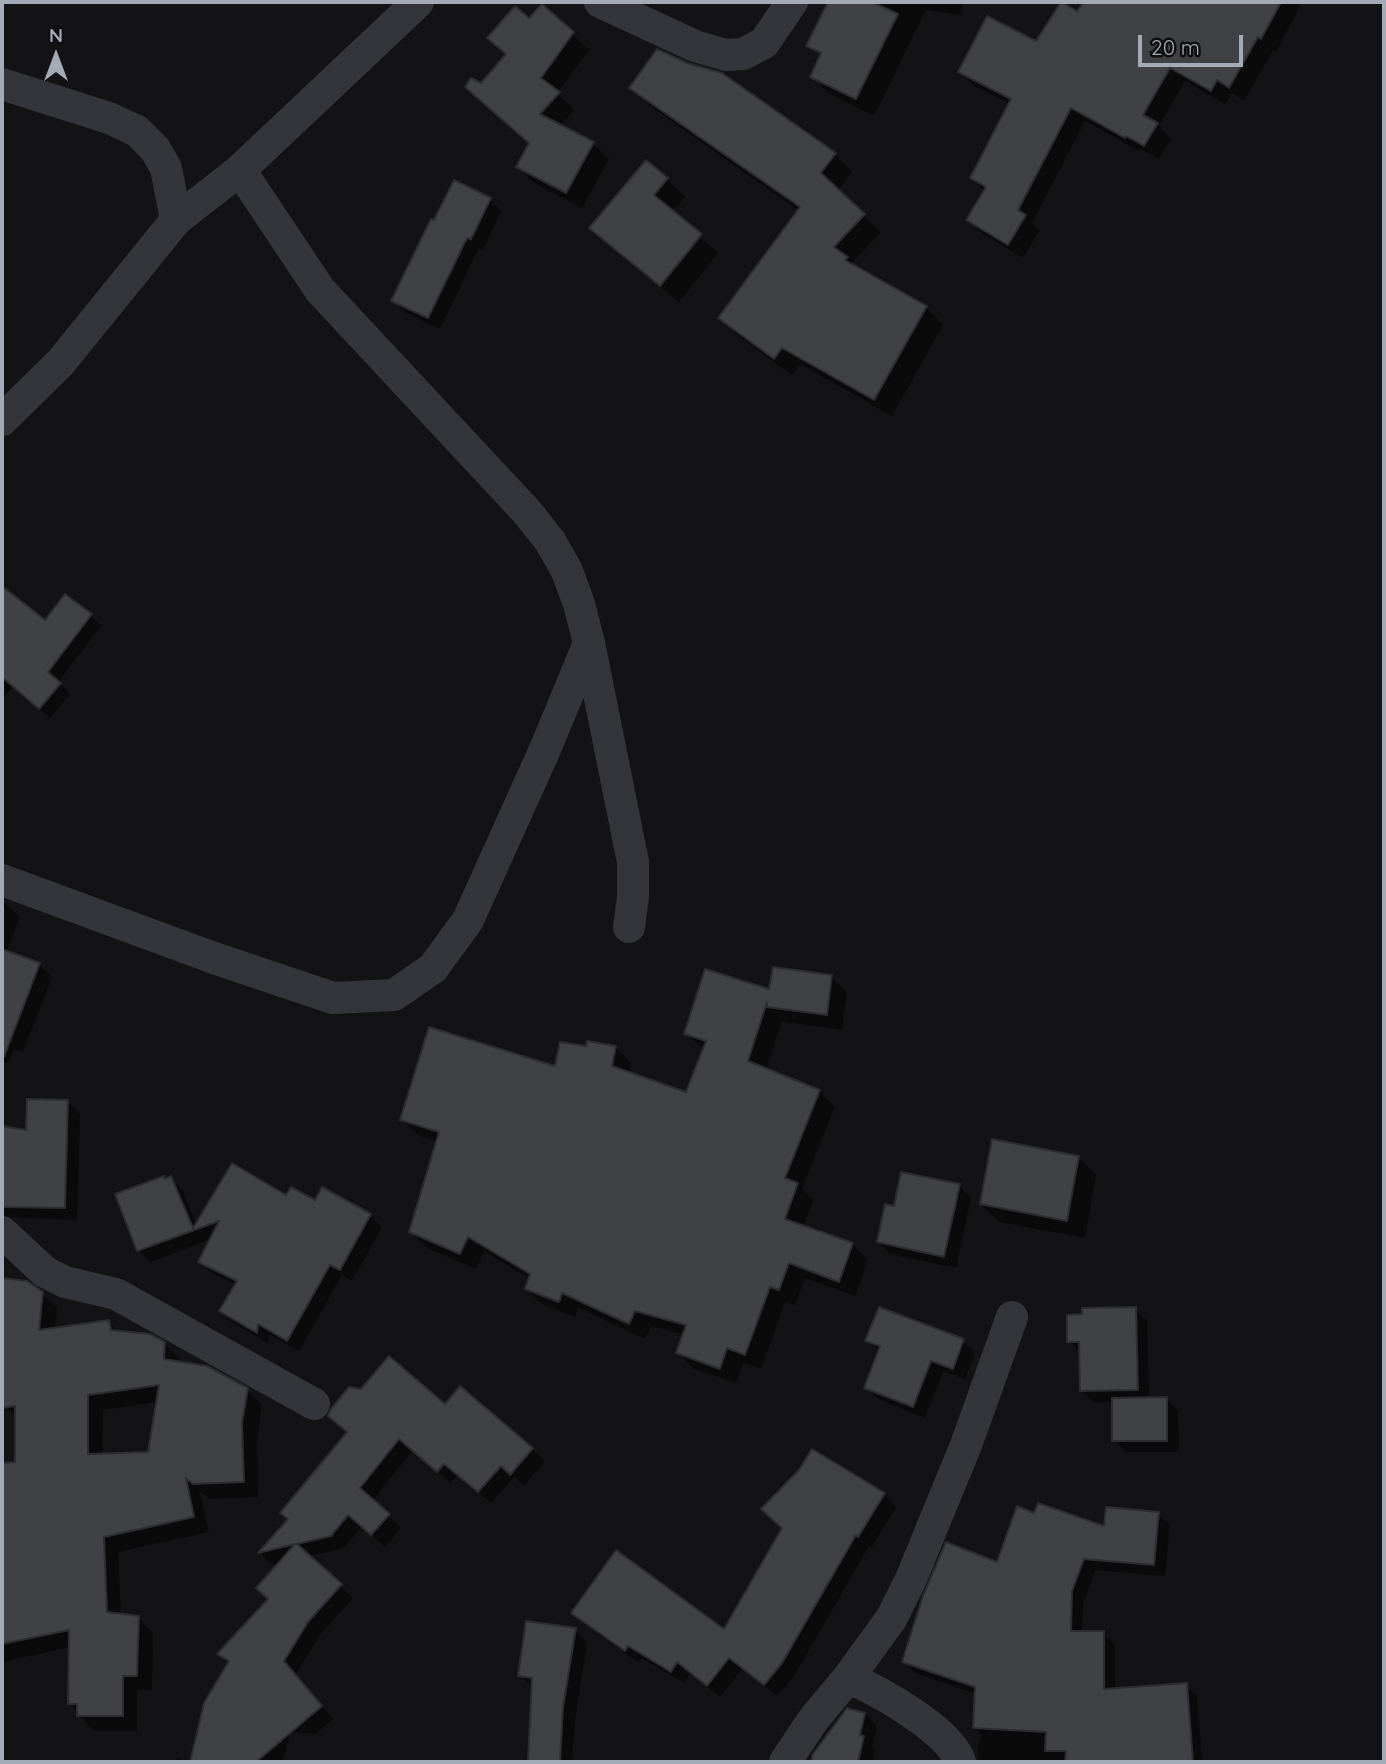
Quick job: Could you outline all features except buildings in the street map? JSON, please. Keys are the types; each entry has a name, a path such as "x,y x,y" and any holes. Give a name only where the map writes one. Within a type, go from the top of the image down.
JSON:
{"street":[{"path":"2,420 61,362 176,220 240,170 418,2"},
{"path":"600,2 695,46 726,55 743,54 764,43 792,2"},
{"path":"2,84 109,118 137,131 155,149 166,168 176,220"},
{"path":"240,170 320,290 527,512 550,541 567,571 589,643 633,862 633,897 629,927"},
{"path":"2,880 214,958 333,998 394,995 433,968 468,920 541,759 589,643"},
{"path":"2,1232 45,1272 65,1282 116,1294 314,1404"},
{"path":"785,1762 813,1720 891,1619 911,1579 966,1445 1012,1317"},
{"path":"848,1678 875,1689 901,1706 950,1743 960,1762"}]}
